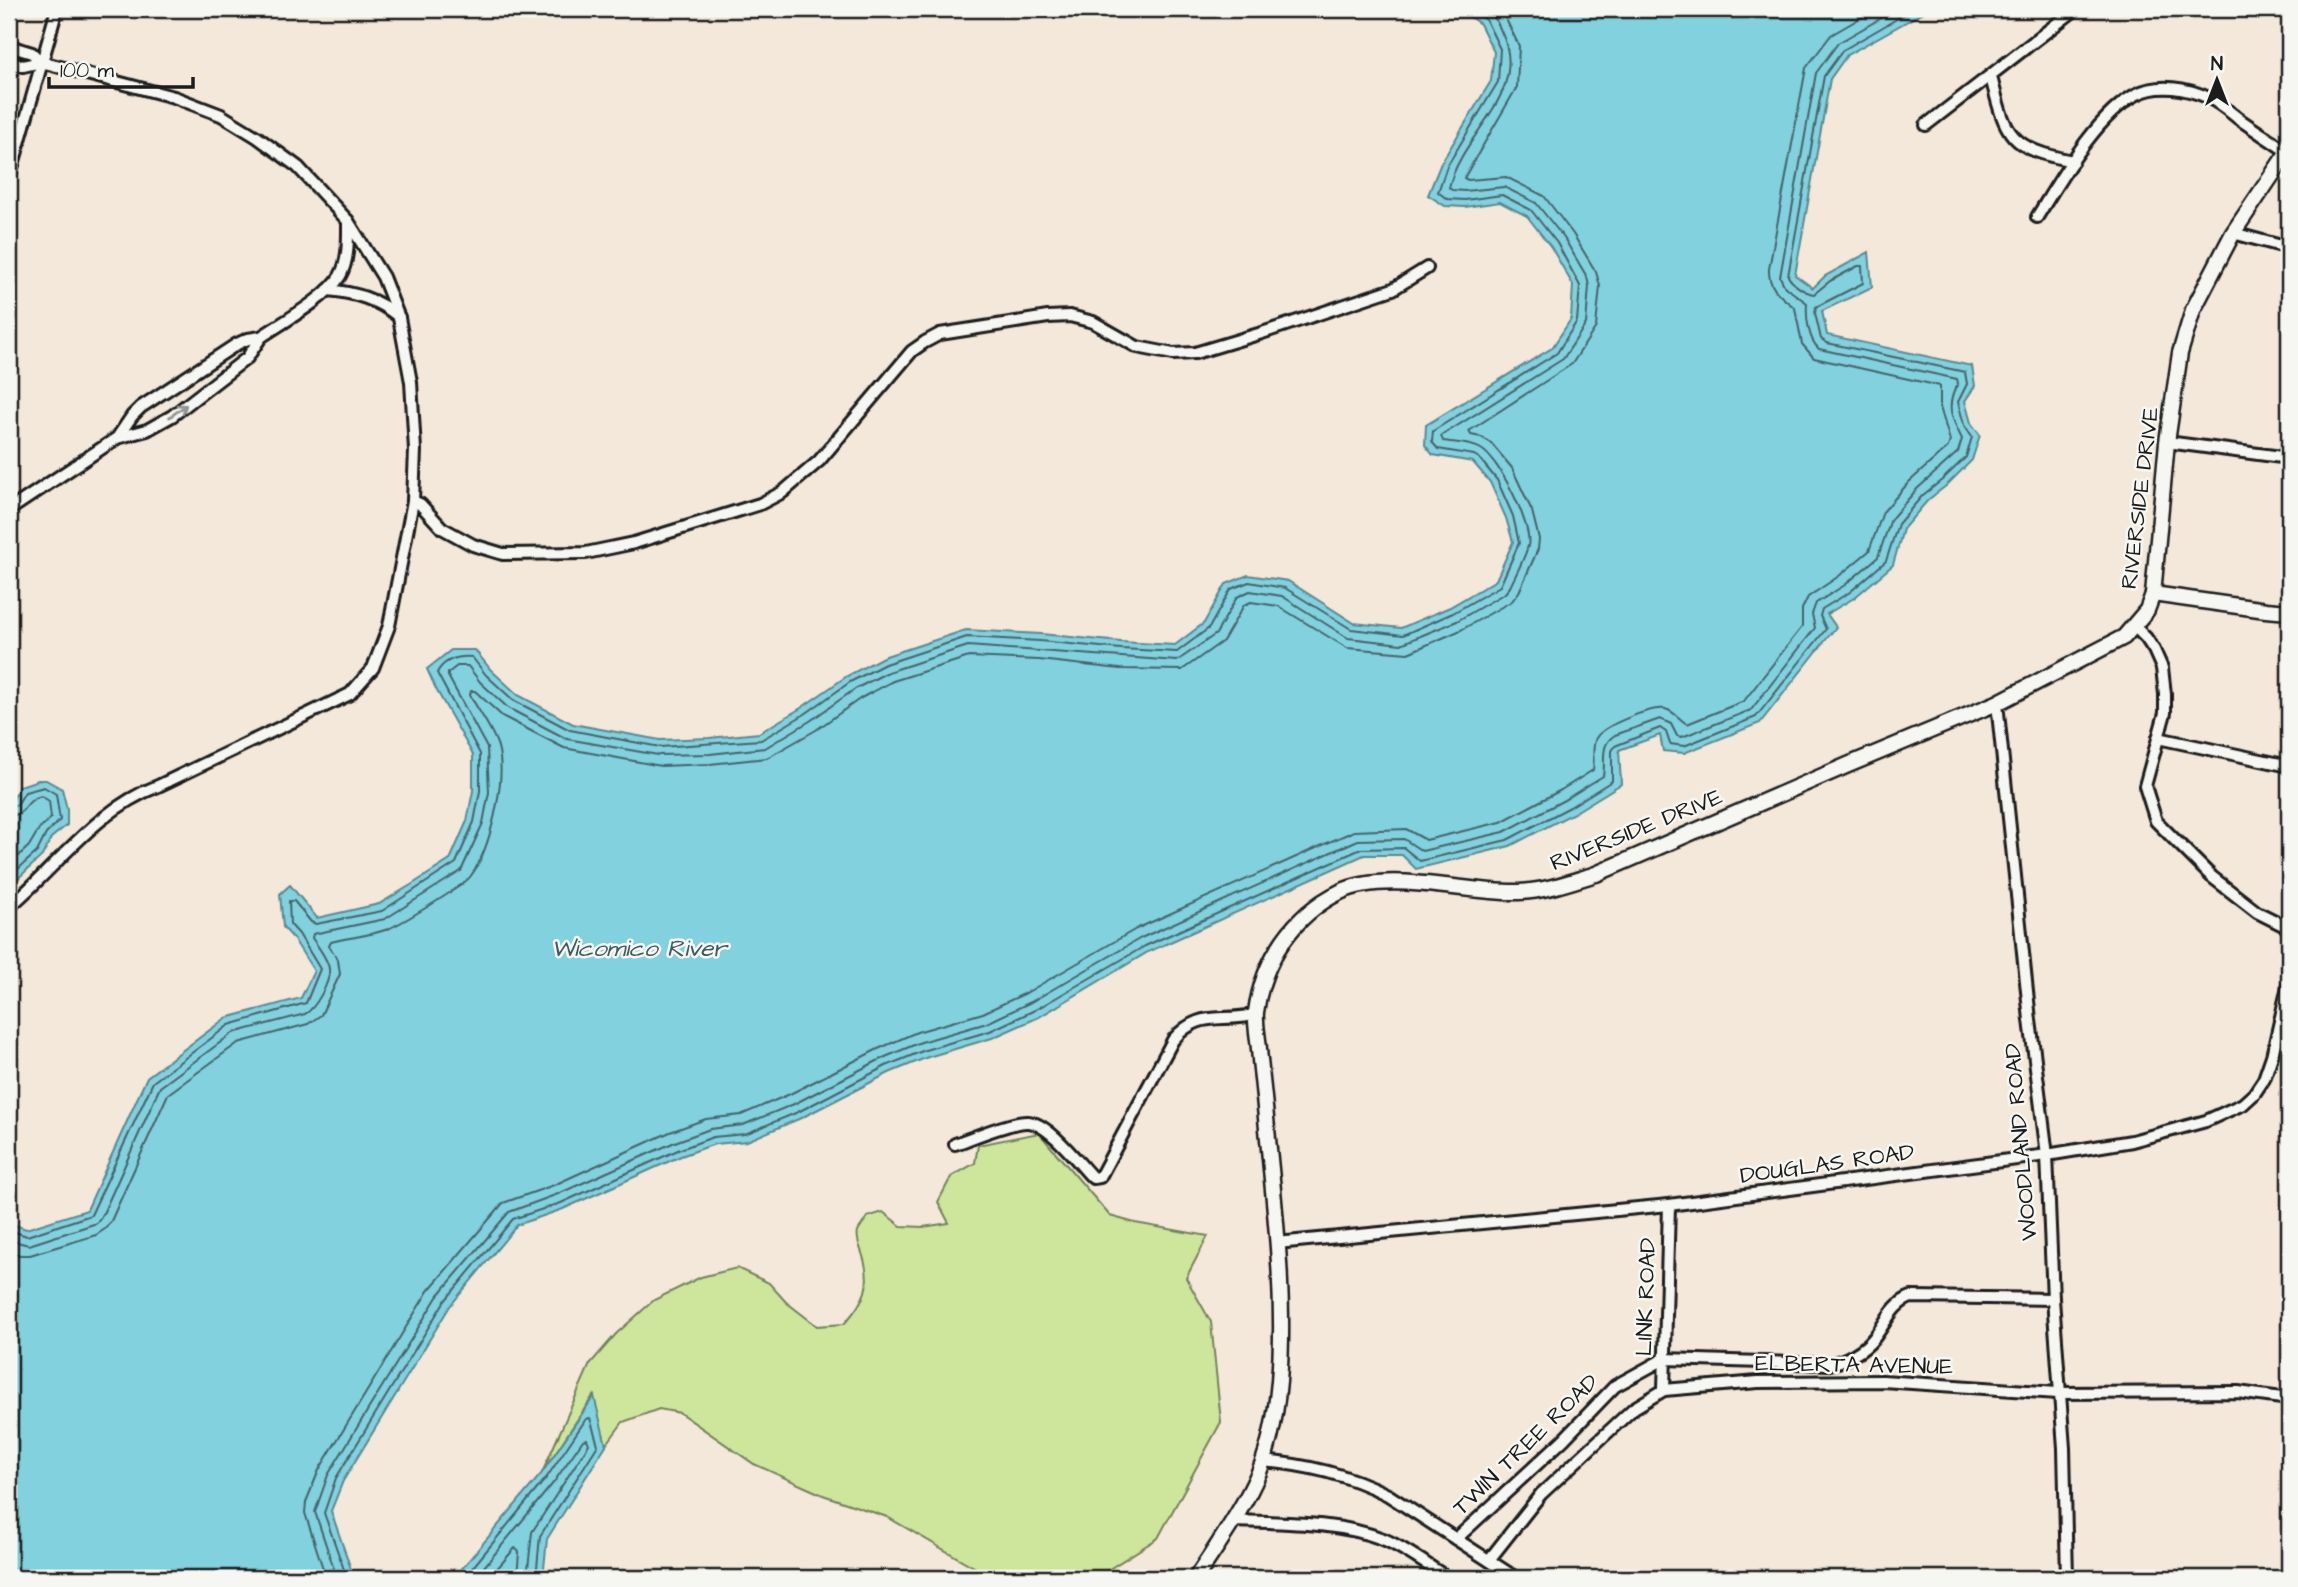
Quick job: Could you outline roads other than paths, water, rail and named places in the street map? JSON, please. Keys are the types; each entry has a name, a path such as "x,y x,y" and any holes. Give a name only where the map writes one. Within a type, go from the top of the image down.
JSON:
{"street":[{"path":"9,180 57,9"},
{"path":"1926,125 2076,9"},
{"path":"9,46 32,52 41,62"},
{"path":"9,62 23,66 41,62 174,97 221,115 298,167 348,221 383,277 400,318 411,382 415,450 413,501 389,626 373,668 350,694 134,795 102,817 9,907"},
{"path":"1991,77 2000,116 2012,136 2042,155 2073,160"},
{"path":"2036,217 2073,160 2109,117 2138,93 2172,87 2190,90 2212,99 2288,151"},
{"name":"RIVERSIDE DRIVE","path":"1196,1578 1254,1483 1269,1439 1279,1382 1280,1292 1277,1244 1256,1014 1272,960 1286,935 1303,917 1341,892 1374,884 1420,884 1518,892 1553,887 1595,874 1997,703 2124,637 2147,610 2153,594 2167,442 2180,353 2193,310 2233,233 2288,151"},
{"path":"9,510 117,438 147,430 172,415 247,358 261,337 328,290 341,274 348,251 348,221"},
{"path":"2233,233 2289,248"},
{"path":"413,501 420,504 442,528 473,545 503,554 586,553 634,543 760,504 783,492 819,461 912,351 940,334 1070,316 1093,322 1137,347 1173,354 1195,353 1393,289 1427,268"},
{"path":"328,290 355,293 383,304 400,318"},
{"path":"117,438 141,407 237,344 261,337"},
{"path":"2167,442 2289,458"},
{"path":"2153,594 2289,611"},
{"path":"2134,627 2146,638 2162,668 2165,694 2165,713 2145,786 2156,821 2212,877 2257,912 2289,928"},
{"name":"WOODLAND ROAD","path":"1997,703 2047,1155 2053,1299 2064,1448 2067,1578"},
{"path":"2158,738 2289,766"},
{"name":"DOUGLAS ROAD","path":"1277,1244 1669,1205 2047,1155 2132,1141 2206,1121 2243,1104 2254,1094 2264,1079 2272,1056 2289,982"},
{"path":"955,1144 995,1129 1028,1122 1047,1130 1096,1178 1101,1174 1173,1040 1182,1029 1195,1021 1256,1014"},
{"name":"LINK ROAD","path":"1664,1390 1669,1205"},
{"path":"1664,1359 1830,1364 1841,1362 1866,1346 1900,1302 1911,1297 2053,1299"},
{"name":"TWIN TREE ROAD","path":"1456,1539 1553,1449 1615,1386 1664,1359"},
{"name":"ELBERTA AVENUE","path":"1489,1560 1541,1494 1634,1408 1664,1390 1758,1382 1883,1381 2059,1393 2238,1392 2289,1399"},
{"path":"1263,1461 1311,1467 1366,1483 1516,1578"},
{"path":"1233,1521 1296,1524 1364,1534 1384,1540 1448,1578"}],"water":[{"name":"Wicomico River","path":"1458,9 1929,9 1847,55 1830,79 1795,275 1813,288 1825,276 1869,252 1872,287 1822,311 1827,335 1972,366 1975,386 1965,401 1971,423 1980,435 1972,460 1928,500 1903,529 1893,565 1854,598 1827,614 1836,627 1760,723 1684,753 1663,751 1660,735 1619,750 1621,784 1574,813 1510,846 1416,869 1402,855 1364,855 1148,952 1039,1017 992,1038 928,1057 889,1073 801,1118 747,1141 715,1144 681,1156 563,1209 517,1225 450,1306 343,1481 331,1511 354,1578 9,1578 9,1223 26,1229 87,1210 147,1077 226,1018 301,998 314,971 283,927 280,894 290,885 317,918 379,904 450,860 467,821 473,791 473,755 427,669 451,650 475,650 491,670 518,695 573,724 660,740 709,738 759,733 847,676 883,657 966,630 1175,645 1204,623 1226,584 1248,575 1288,581 1354,623 1401,628 1450,607 1496,580 1513,542 1490,482 1473,462 1433,455 1425,445 1426,425 1552,348 1571,319 1573,285 1551,247 1527,216 1500,202 1465,207 1445,206 1428,195 1441,163 1491,81 1494,52 1480,24"},
{"path":"46,780 62,789 67,809 67,825 51,838 42,856 9,887 9,805 20,786"},
{"path":"594,1396 606,1445 547,1539 543,1578 454,1578 542,1473"}]}
